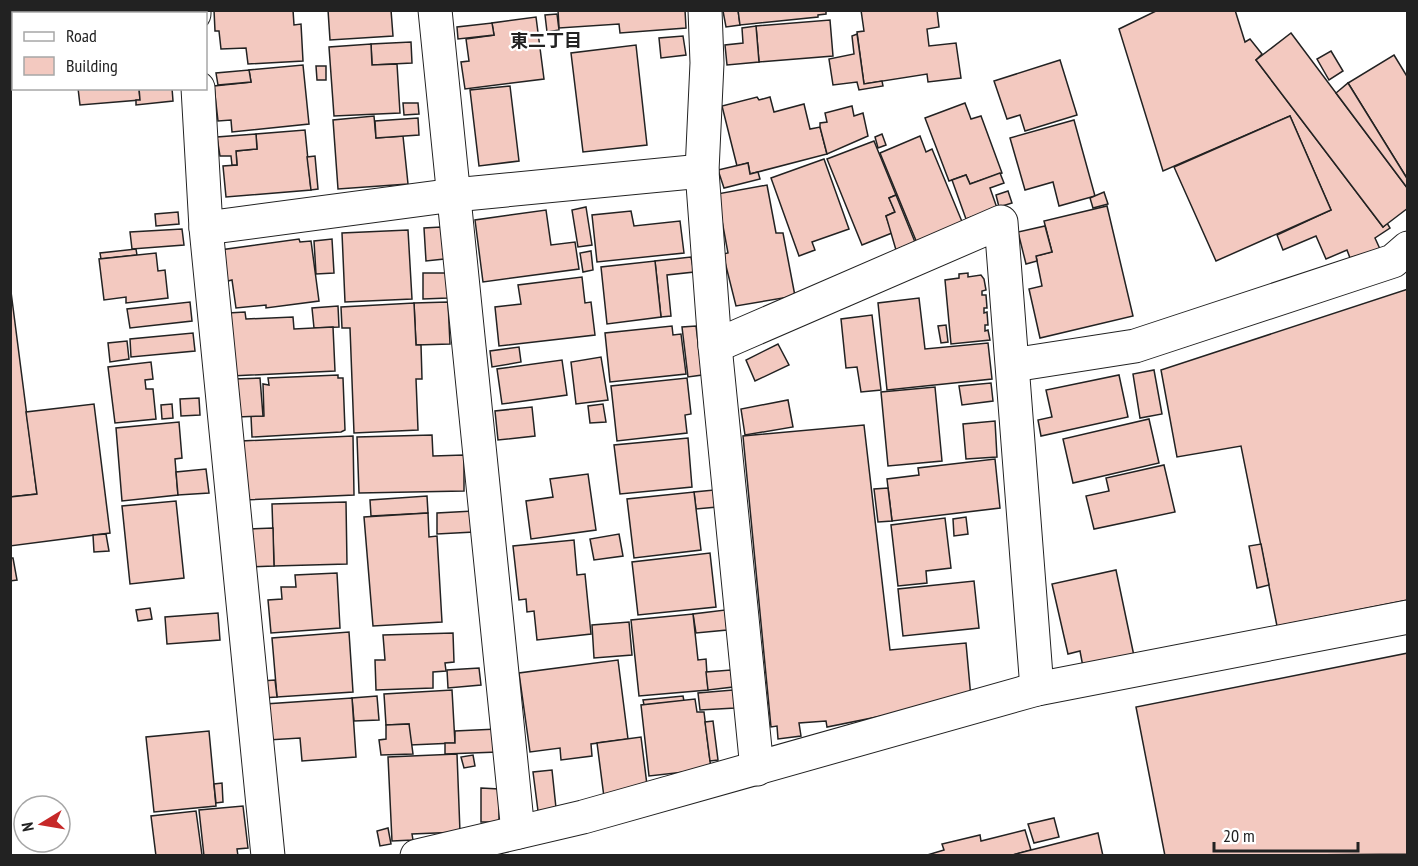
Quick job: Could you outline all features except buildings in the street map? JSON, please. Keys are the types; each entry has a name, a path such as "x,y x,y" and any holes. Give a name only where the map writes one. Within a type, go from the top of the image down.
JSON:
{"street":[{"path":"435,10 518,832"},
{"path":"705,10 707,63 702,171 716,346 757,769"},
{"path":"198,90 206,228 268,855"},
{"path":"206,228 454,195 702,171"},
{"path":"716,346 1001,222 1037,689"},
{"path":"1013,364 1135,346 1393,261 1407,248"},
{"path":"417,855 518,832 757,769 1037,689 1407,616"}],"district":[{"name":"東二丁目","path":"546,41"}]}
